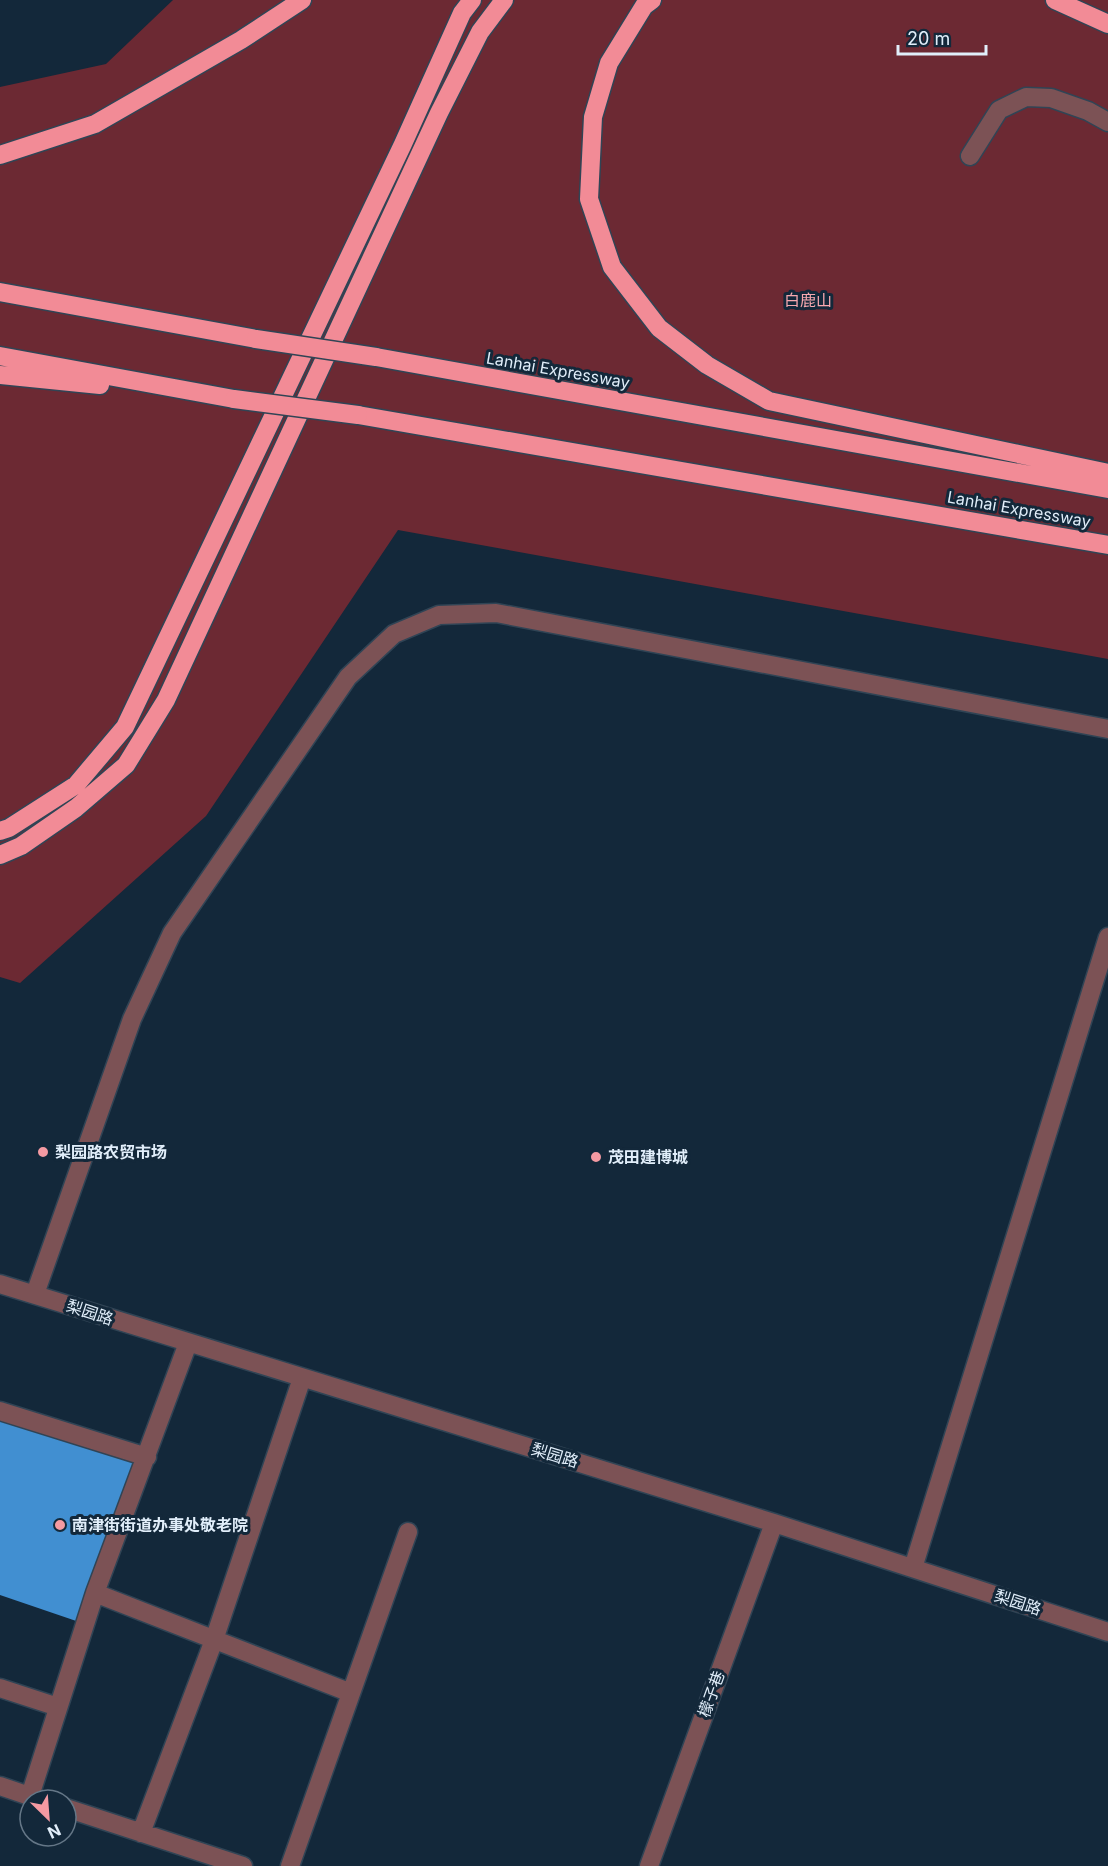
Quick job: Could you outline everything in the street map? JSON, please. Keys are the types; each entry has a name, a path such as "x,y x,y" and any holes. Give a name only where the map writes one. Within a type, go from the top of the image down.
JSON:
{"highway":[{"path":"0,155 95,124 241,40 302,0"},
{"path":"0,831 9,828 76,785 125,727 403,144 462,13 472,0"},
{"path":"0,855 21,846 76,808 126,765 160,709 439,113 480,32 504,0"},
{"path":"652,0 644,6 609,63 593,117 588,199 612,267 659,328 707,365 769,401 1108,473"},
{"path":"1055,0 1108,24"},
{"path":"1079,0 1108,15"},
{"name":"Lanhai Expressway","path":"0,292 256,339 376,357 1108,489"},
{"name":"Lanhai Expressway","path":"0,356 234,399 358,415 1108,545"},
{"path":"0,375 234,399"}],"street":[{"path":"970,156 999,110 1026,97 1052,98 1088,111 1108,122"},
{"path":"34,1294 132,1019 172,933 348,677 394,634 439,615 496,613 1108,729"},
{"path":"913,1568 1108,937"},
{"name":"梨园路","path":"0,1284 774,1523 1108,1632"},
{"path":"38,1788 58,1707 95,1593 188,1343"},
{"path":"141,1833 214,1640 302,1378"},
{"path":"0,1411 147,1457"},
{"name":"檬子巷","path":"649,1866 774,1523"},
{"path":"290,1866 408,1533"},
{"path":"95,1593 351,1693"},
{"path":"0,1688 58,1707"},
{"path":"0,1786 18,1792"},
{"path":"78,1812 141,1833 198,1859 243,1866"}],"green space":[{"name":"白鹿山","path":"173,0 1108,0 1108,659 398,530 206,816 20,983 0,977 0,87 106,64"}],"building":[{"name":"南津街街道办事处敬老院","path":"0,1411 147,1457 85,1624 0,1595"}],"place":[{"name":"梨园路农贸市场","path":"43,1152"},
{"name":"茂田建博城","path":"596,1157"},
{"name":"南津街街道办事处敬老院","path":"60,1525"}]}
